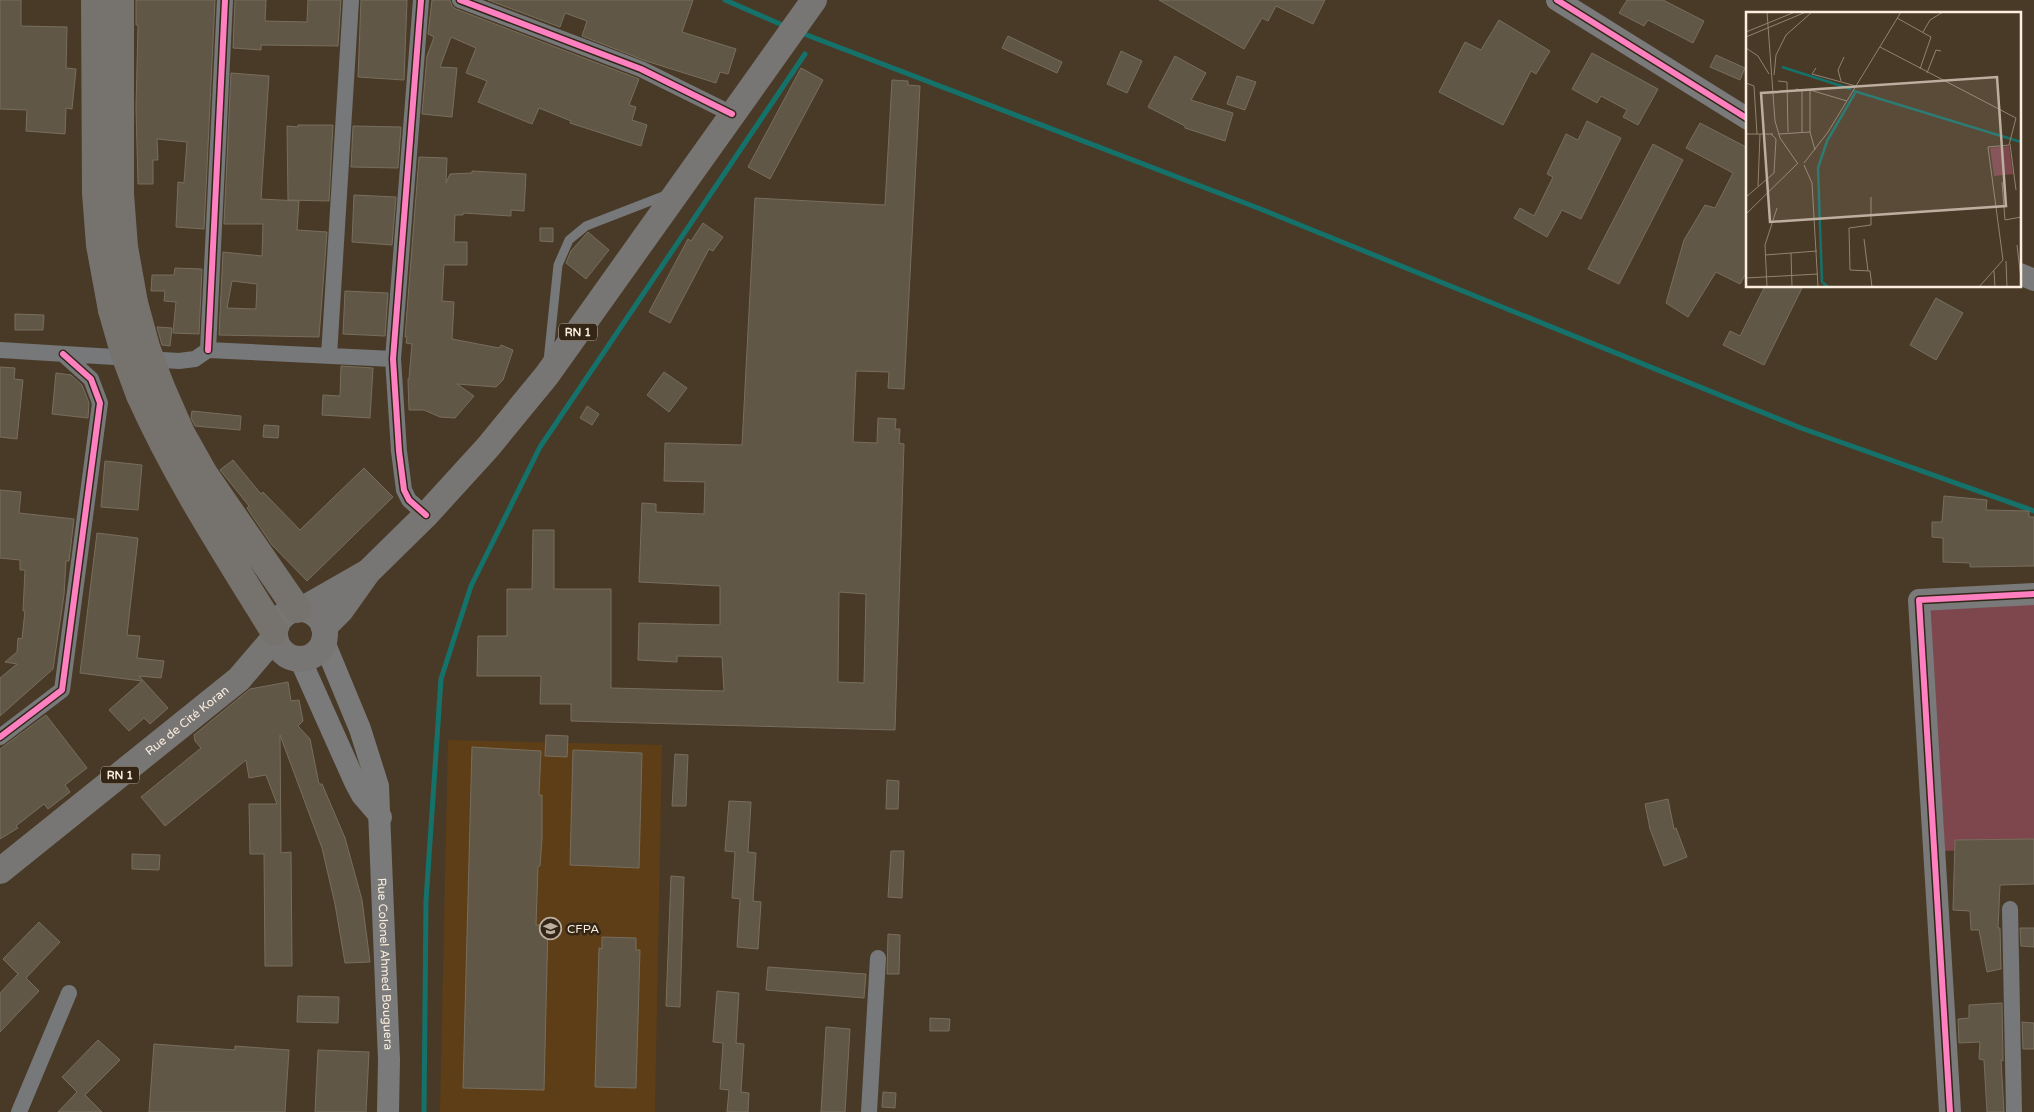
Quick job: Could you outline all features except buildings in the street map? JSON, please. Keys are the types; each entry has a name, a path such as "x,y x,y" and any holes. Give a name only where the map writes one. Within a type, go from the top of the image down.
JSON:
{"highway":[{"path":"95,0 96,193 100,245 123,306 146,347 150,390 164,447 274,635"},
{"path":"120,0 120,194 124,247 123,306"},
{"path":"150,390 181,433 204,474 300,609"}],"main road":[{"name":"RN 1","path":"324,635 368,572 426,515 488,446 547,375 814,0"},
{"name":"RN 1","path":"300,609 368,572"},
{"path":"300,609 317,615 324,635 315,654 296,659 281,651 274,635 279,618 290,610 300,609"},
{"name":"Rue de Cité Koran","path":"0,870 239,678 274,635"},
{"name":"RN 1","path":"239,678 296,659"}],"street":[{"path":"208,350 226,0"},
{"path":"329,356 352,0"},
{"path":"421,0 393,359 399,451 404,490 409,500 426,515"},
{"path":"460,0 641,69 732,114"},
{"path":"1557,0 1746,118"},
{"path":"2022,275 2034,280"},
{"path":"0,350 179,361 195,359 208,350 393,359"},
{"path":"0,738 62,690 100,403 91,379 63,354"},
{"path":"1950,1112 1918,600 2034,594"},
{"name":"Rue Colonel Ahmed Bouguera","path":"324,635 375,771 381,818 389,1060 388,1112"},
{"path":"296,659 355,782 362,795 381,818"},
{"path":"2010,909 2014,1112"},
{"path":"869,1112 878,958"},
{"path":"19,1112 69,993"}],"lane":[{"path":"547,375 558,265 569,240 586,226 678,190"}],"shaded area":[{"path":"2034,600 2034,847 1945,851 1929,606"},
{"name":"CFPA","path":"448,740 662,745 655,1112 440,1112"}],"waterway":[{"path":"725,0 787,27"},
{"path":"799,32 1258,208 1801,428 2034,511"},
{"path":"424,1112 426,901 441,679 471,586 540,447 805,54"}],"cycle path":[{"path":"208,350 225,0"},
{"path":"421,0 393,359 399,451 404,490 409,500 426,515"},
{"path":"460,0 641,69 732,114"},
{"path":"1557,0 1746,118"},
{"path":"0,737 62,690 100,403 91,379 63,354"},
{"path":"1950,1112 1919,600 2034,594"}],"place":[{"name":"CFPA","path":"551,929"}]}
